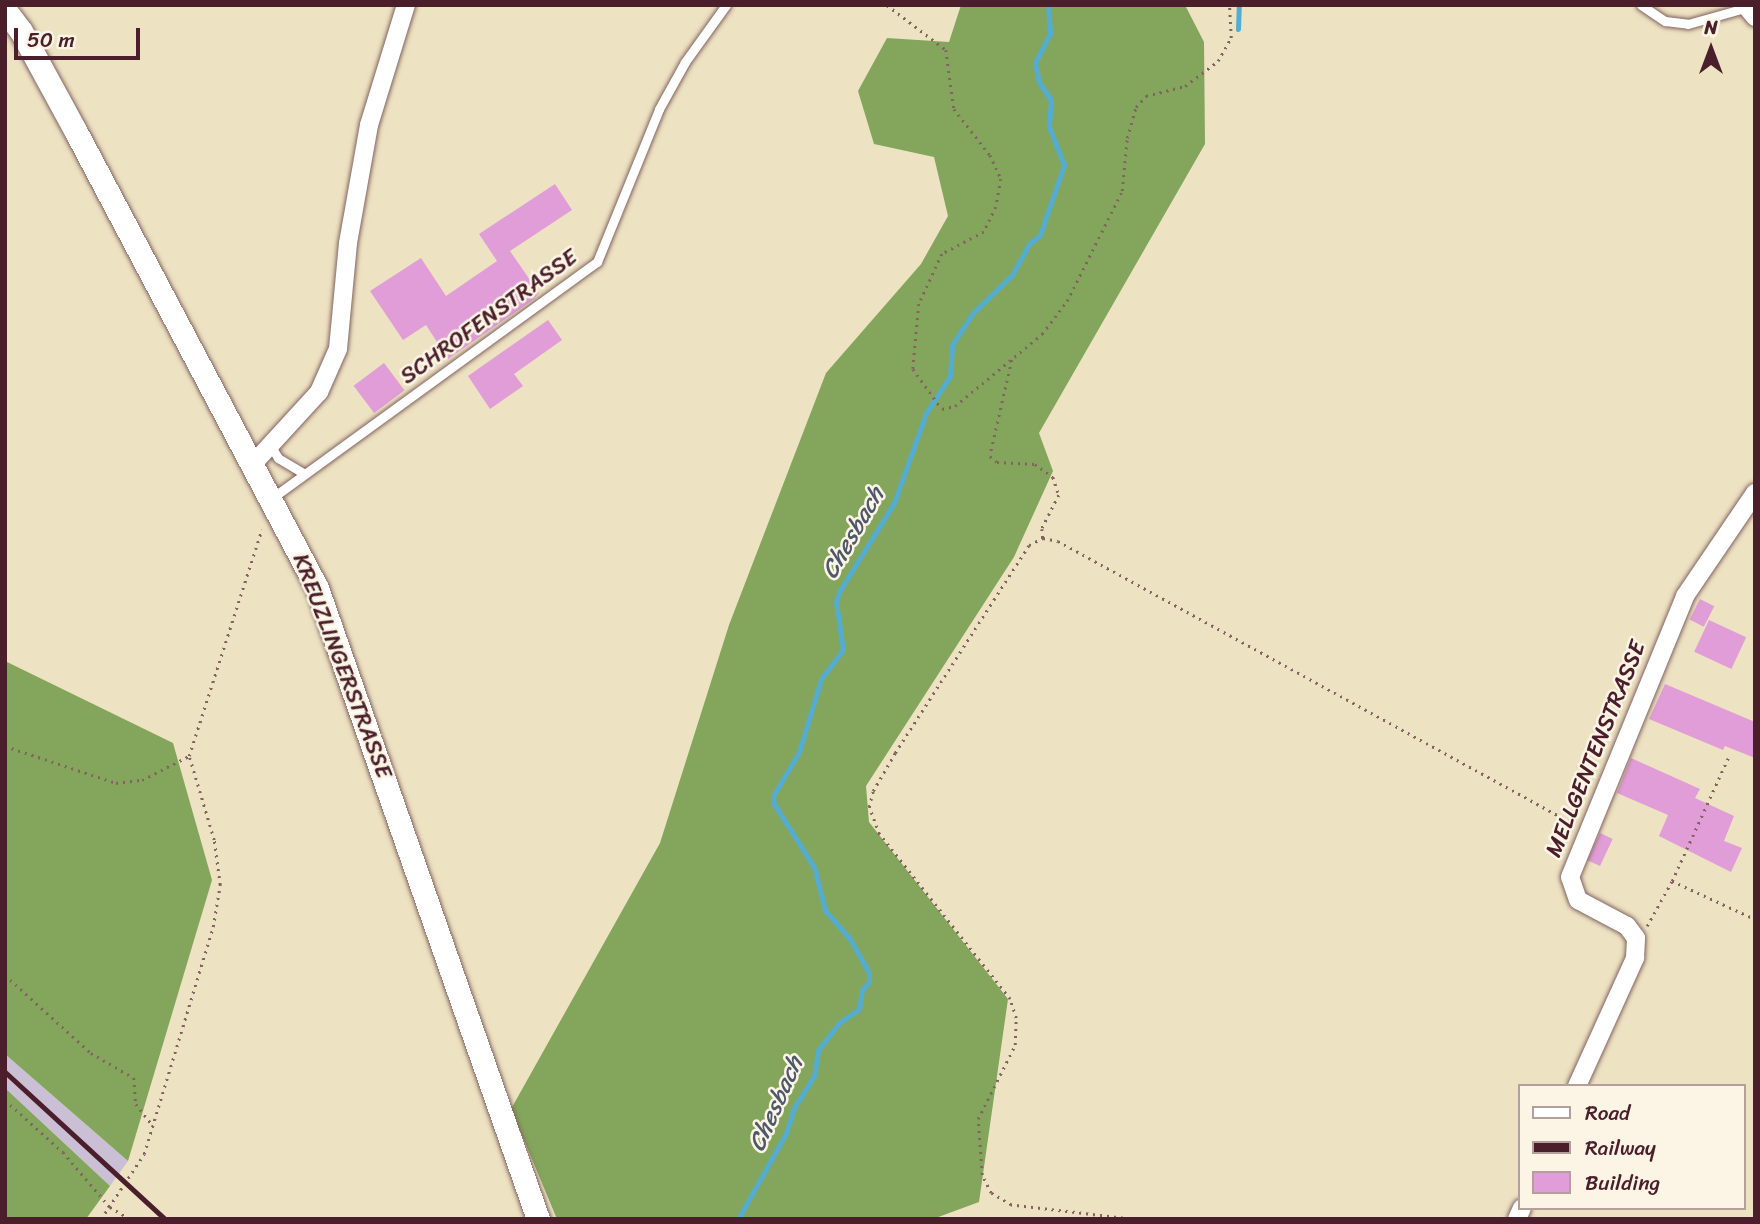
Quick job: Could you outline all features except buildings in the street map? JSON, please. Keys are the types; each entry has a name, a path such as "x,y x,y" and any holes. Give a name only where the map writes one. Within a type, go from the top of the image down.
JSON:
{"street":[{"path":"16,5 22,31"},
{"path":"253,464 272,449 320,391 338,349 348,243 369,125 406,5"},
{"path":"5,10 22,31"},
{"name":"KREUZLINGERSTRASSE","path":"22,31 276,506 317,588 350,674 538,1219"},
{"name":"MELLGENTENSTRASSE","path":"1636,938 1627,926 1578,900 1570,877 1685,596 1755,493"},
{"path":"1578,1084 1635,958 1636,938"}],"lane":[{"name":"SCHROFENSTRASSE","path":"276,506 304,474 597,262 659,109 685,62 726,5"},
{"path":"1641,5 1665,21 1688,24 1748,10"},
{"path":"272,449 278,458 304,474"}],"path":[{"path":"887,5 941,44 950,56 954,108 990,155 1001,179 996,207 984,232 942,254 919,304 914,369 942,409 955,406 1042,334 1067,301 1122,191 1136,107 1146,96 1185,86 1219,61 1231,38 1228,5"},
{"path":"1013,358 990,456 998,462 1035,464 1053,477 1059,495 1042,529 1042,538"},
{"path":"101,1219 139,1166 190,1014 220,885 214,840 189,756 255,538 276,506"},
{"path":"1130,1219 1011,1205 991,1193 982,1175 978,1119 1015,1045 1016,1018 1010,999 880,834 869,807 873,791 895,753 1013,564 1029,545 1042,538 1058,541 1123,574 1589,832"},
{"path":"5,746 116,783 142,780 189,756"},
{"path":"1636,938 1672,881 1728,758"},
{"path":"1672,881 1755,919"},
{"path":"5,975 76,1041 134,1078 136,1104 154,1127"},
{"path":"5,1100 63,1152 110,1207 130,1219"}],"shaded area":[{"path":"5,1054 128,1161 110,1186 5,1088"}],"green space":[{"path":"961,5 1185,5 1204,42 1205,144 1039,433 1053,471 1014,557 866,786 869,822 1008,999 979,1202 933,1219 557,1219 511,1109 660,843 729,625 826,373 921,264 948,216 934,157 874,144 858,91 887,38 949,42"},
{"path":"5,661 173,743 212,880 128,1161 5,1054"},
{"path":"5,1088 110,1186 86,1219 5,1219"}],"waterway":[{"name":"Chesbach","path":"738,1219 786,1133 794,1108 814,1076 818,1050 839,1023 859,1009 862,990 869,982 869,973 851,940 825,910 814,867 774,804 773,796 799,752 821,679 843,650 836,602 839,592 894,503 926,413 950,376 952,345 973,313 1012,275 1029,244 1040,235 1064,165 1049,127 1051,100 1039,82 1035,63 1050,33 1048,5"},
{"path":"1238,29 1239,5"}],"railway":[{"path":"5,1072 165,1219"}]}
